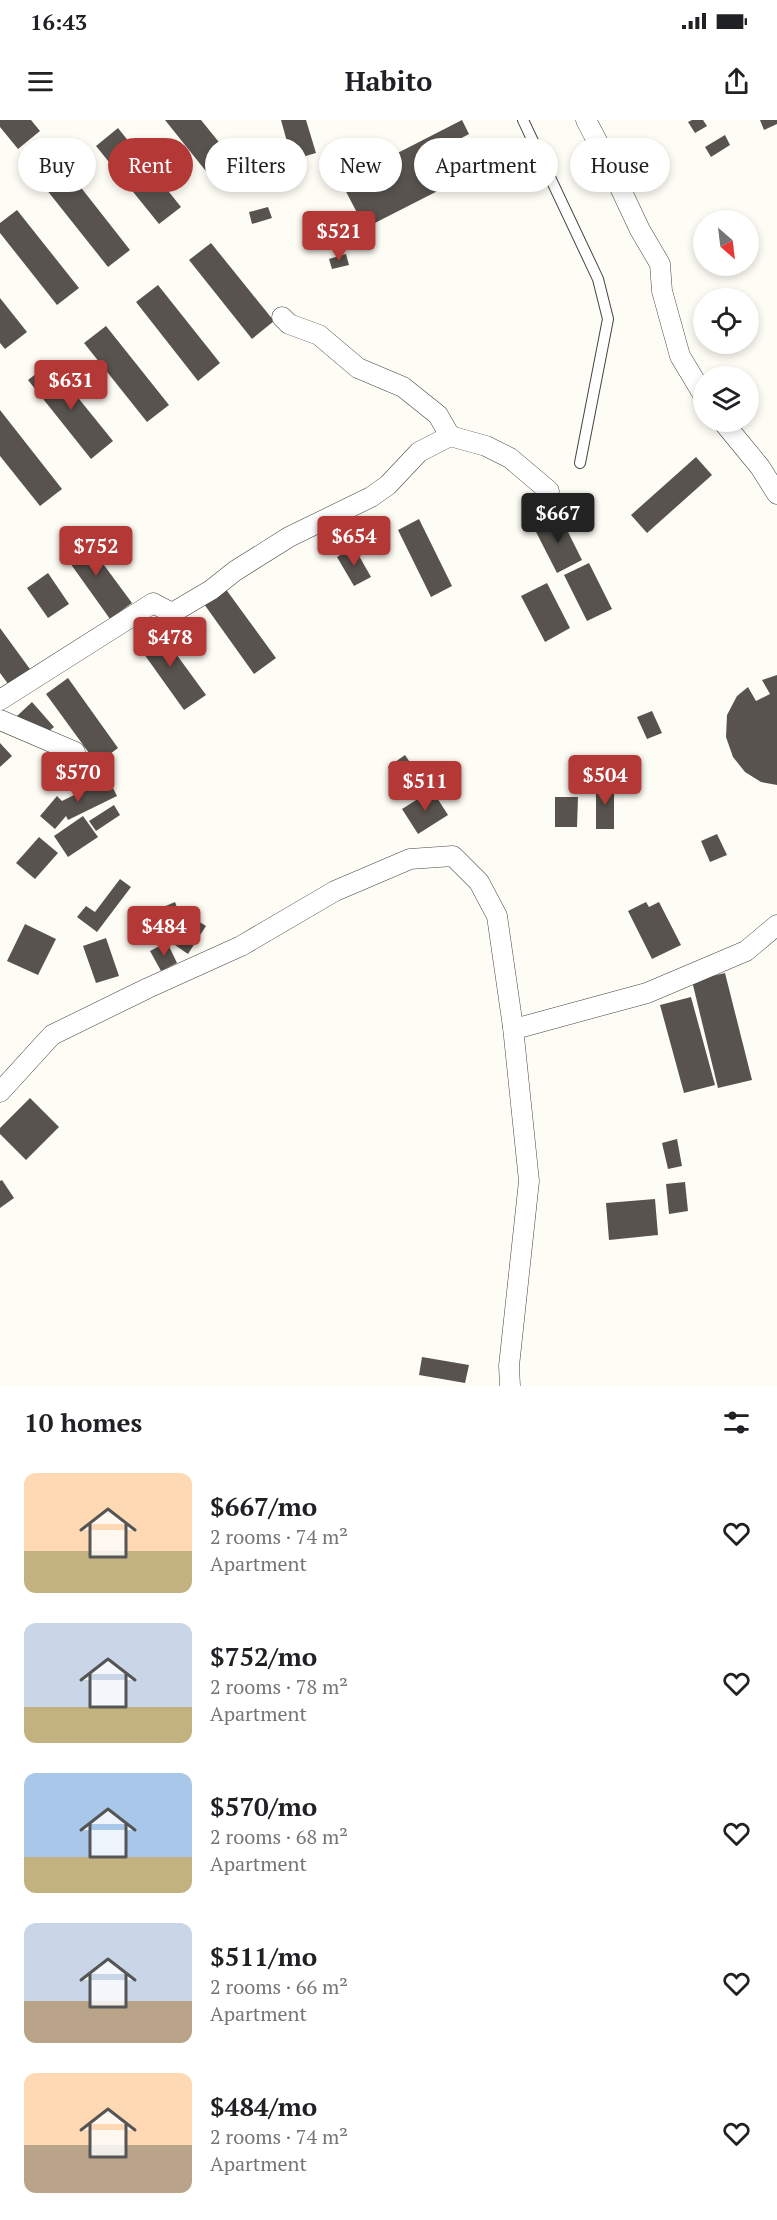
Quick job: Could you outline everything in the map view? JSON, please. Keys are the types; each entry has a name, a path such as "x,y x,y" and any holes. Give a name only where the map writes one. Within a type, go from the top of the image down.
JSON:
{"street":[{"path":"586,120 640,230 660,264 662,291 680,356 693,378"},
{"path":"282,316 289,324 319,335 358,368 403,387 438,415 450,436"},
{"path":"731,432 760,467 777,494"},
{"path":"0,700 153,603 172,613 212,590 235,571 289,537 371,497 388,485 419,452 450,436 486,446 510,458 549,491"},
{"path":"0,720 75,752"},
{"path":"0,1092 52,1035 241,946 335,891 410,860 453,856 479,882 497,916 513,1027 529,1181 510,1366 510,1386"},
{"path":"513,1027 522,1027 647,993 746,951 777,925"}],"lane":[{"path":"523,120 598,279 608,319 580,463"}],"building":[{"path":"0,120 31,120 40,131 31,138 18,138 18,149 0,127"},
{"path":"165,120 201,120 216,138 205,138 205,170 193,155 193,138 179,138"},
{"path":"281,120 306,120 316,153 307,156 307,138 286,138"},
{"path":"462,120 469,134 462,138 427,138"},
{"path":"703,120 707,126 695,133 688,122"},
{"path":"760,120 777,120 777,124 764,130"},
{"path":"118,128 126,138 108,138 108,161 96,146"},
{"path":"725,135 730,145 711,157 705,147"},
{"path":"414,145 414,192 436,192 365,228 346,192 402,192 402,151"},
{"path":"48,192 84,192 130,250 108,267"},
{"path":"133,192 169,192 181,207 159,224"},
{"path":"268,207 272,218 252,224 249,212"},
{"path":"17,210 79,288 57,305 0,233 0,223"},
{"path":"319,217 324,238 310,241 305,220"},
{"path":"211,243 274,321 252,339 189,260"},
{"path":"346,254 349,265 332,269 329,259"},
{"path":"158,285 220,363 198,381 136,302"},
{"path":"0,298 27,332 5,349 0,343"},
{"path":"106,326 169,405 147,422 84,343"},
{"path":"50,363 113,441 91,459 28,380"},
{"path":"0,410 62,489 40,506 0,456"},
{"path":"696,457 712,475 647,533 631,515"},
{"path":"559,514 582,560 557,573 534,528"},
{"path":"419,519 452,586 431,597 398,530"},
{"path":"81,534 132,603 110,619 60,549"},
{"path":"354,547 371,577 354,586 337,557"},
{"path":"589,563 612,609 587,621 564,575"},
{"path":"48,573 69,604 48,618 27,588"},
{"path":"547,583 570,628 545,642 521,596"},
{"path":"225,588 276,658 254,674 204,604"},
{"path":"155,625 206,695 184,710 134,640"},
{"path":"0,628 35,676 14,692 0,673"},
{"path":"777,675 777,785 761,782 745,772 733,757 726,737 727,715 737,696 748,687 756,701 770,694 762,680"},
{"path":"68,678 118,748 97,764 46,694"},
{"path":"32,702 54,727 38,740 17,716"},
{"path":"652,711 662,733 647,739 637,717"},
{"path":"0,743 12,756 0,767"},
{"path":"405,755 418,774 401,786 388,767"},
{"path":"108,778 117,796 68,820 66,816 55,829 40,816 57,796 62,801"},
{"path":"596,783 614,783 614,829 596,829"},
{"path":"432,790 448,815 418,834 402,809"},
{"path":"555,797 578,797 577,827 555,827"},
{"path":"114,805 120,815 96,831 89,821"},
{"path":"83,816 98,837 68,857 54,836"},
{"path":"717,834 727,855 710,862 701,841"},
{"path":"39,837 58,853 35,879 16,863"},
{"path":"120,879 131,887 97,932 77,917 86,906 95,912"},
{"path":"175,902 179,913 164,919 161,908"},
{"path":"646,902 649,907 659,902 681,945 652,959 628,911"},
{"path":"190,916 206,926 188,954 172,943"},
{"path":"25,924 56,939 38,975 7,961"},
{"path":"106,938 119,976 96,983 83,946"},
{"path":"167,942 177,963 161,971 150,951"},
{"path":"725,973 752,1080 718,1088 692,981"},
{"path":"691,997 715,1085 684,1093 660,1005"},
{"path":"30,1098 59,1127 26,1160 0,1134 0,1128"},
{"path":"677,1139 682,1166 668,1169 662,1143"},
{"path":"2,1180 14,1198 0,1208 0,1181"},
{"path":"685,1182 688,1211 669,1214 666,1184"},
{"path":"655,1199 658,1235 609,1240 606,1203"},
{"path":"422,1357 469,1365 465,1383 419,1375"}]}
